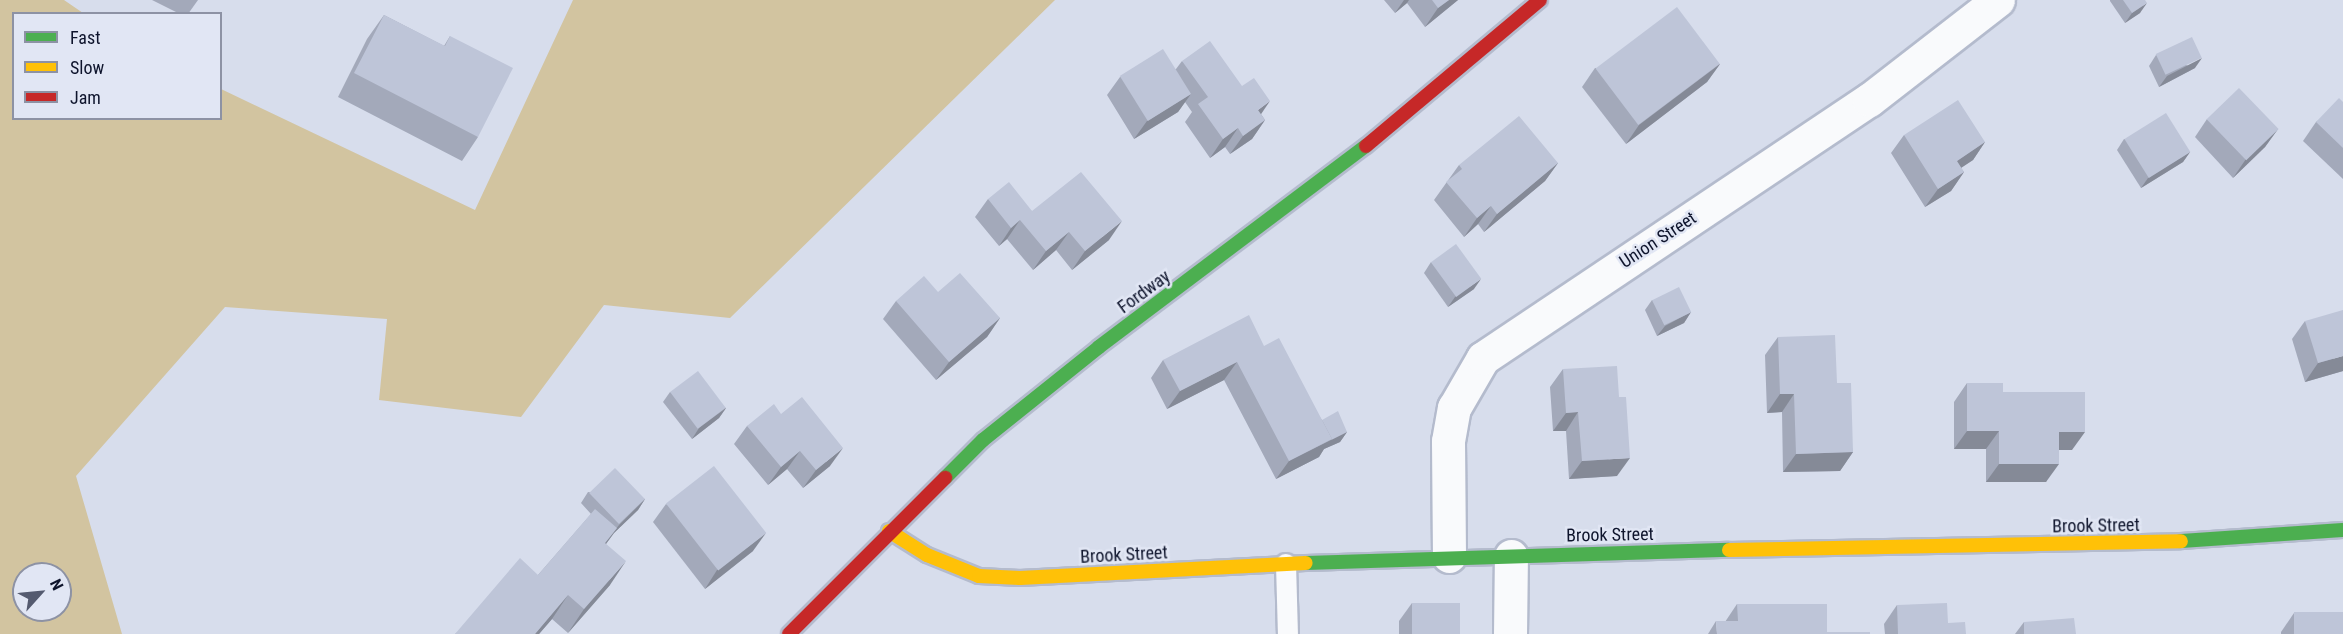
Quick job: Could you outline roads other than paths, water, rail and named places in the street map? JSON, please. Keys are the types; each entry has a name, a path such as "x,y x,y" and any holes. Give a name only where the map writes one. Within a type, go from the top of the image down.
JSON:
{"street":[{"name":"Fordway","path":"789,634 889,531 983,440 1099,347 1325,180 1540,0"},
{"name":"Union Street","path":"1449,556 1448,441 1454,408 1483,358 1860,106 1998,0"},
{"name":"Brook Street","path":"889,531 927,555 979,576 1020,578 1449,556 2158,542 2343,530"},
{"path":"1510,634 1511,555"}],"lane":[{"path":"1286,564 1288,634"}]}
